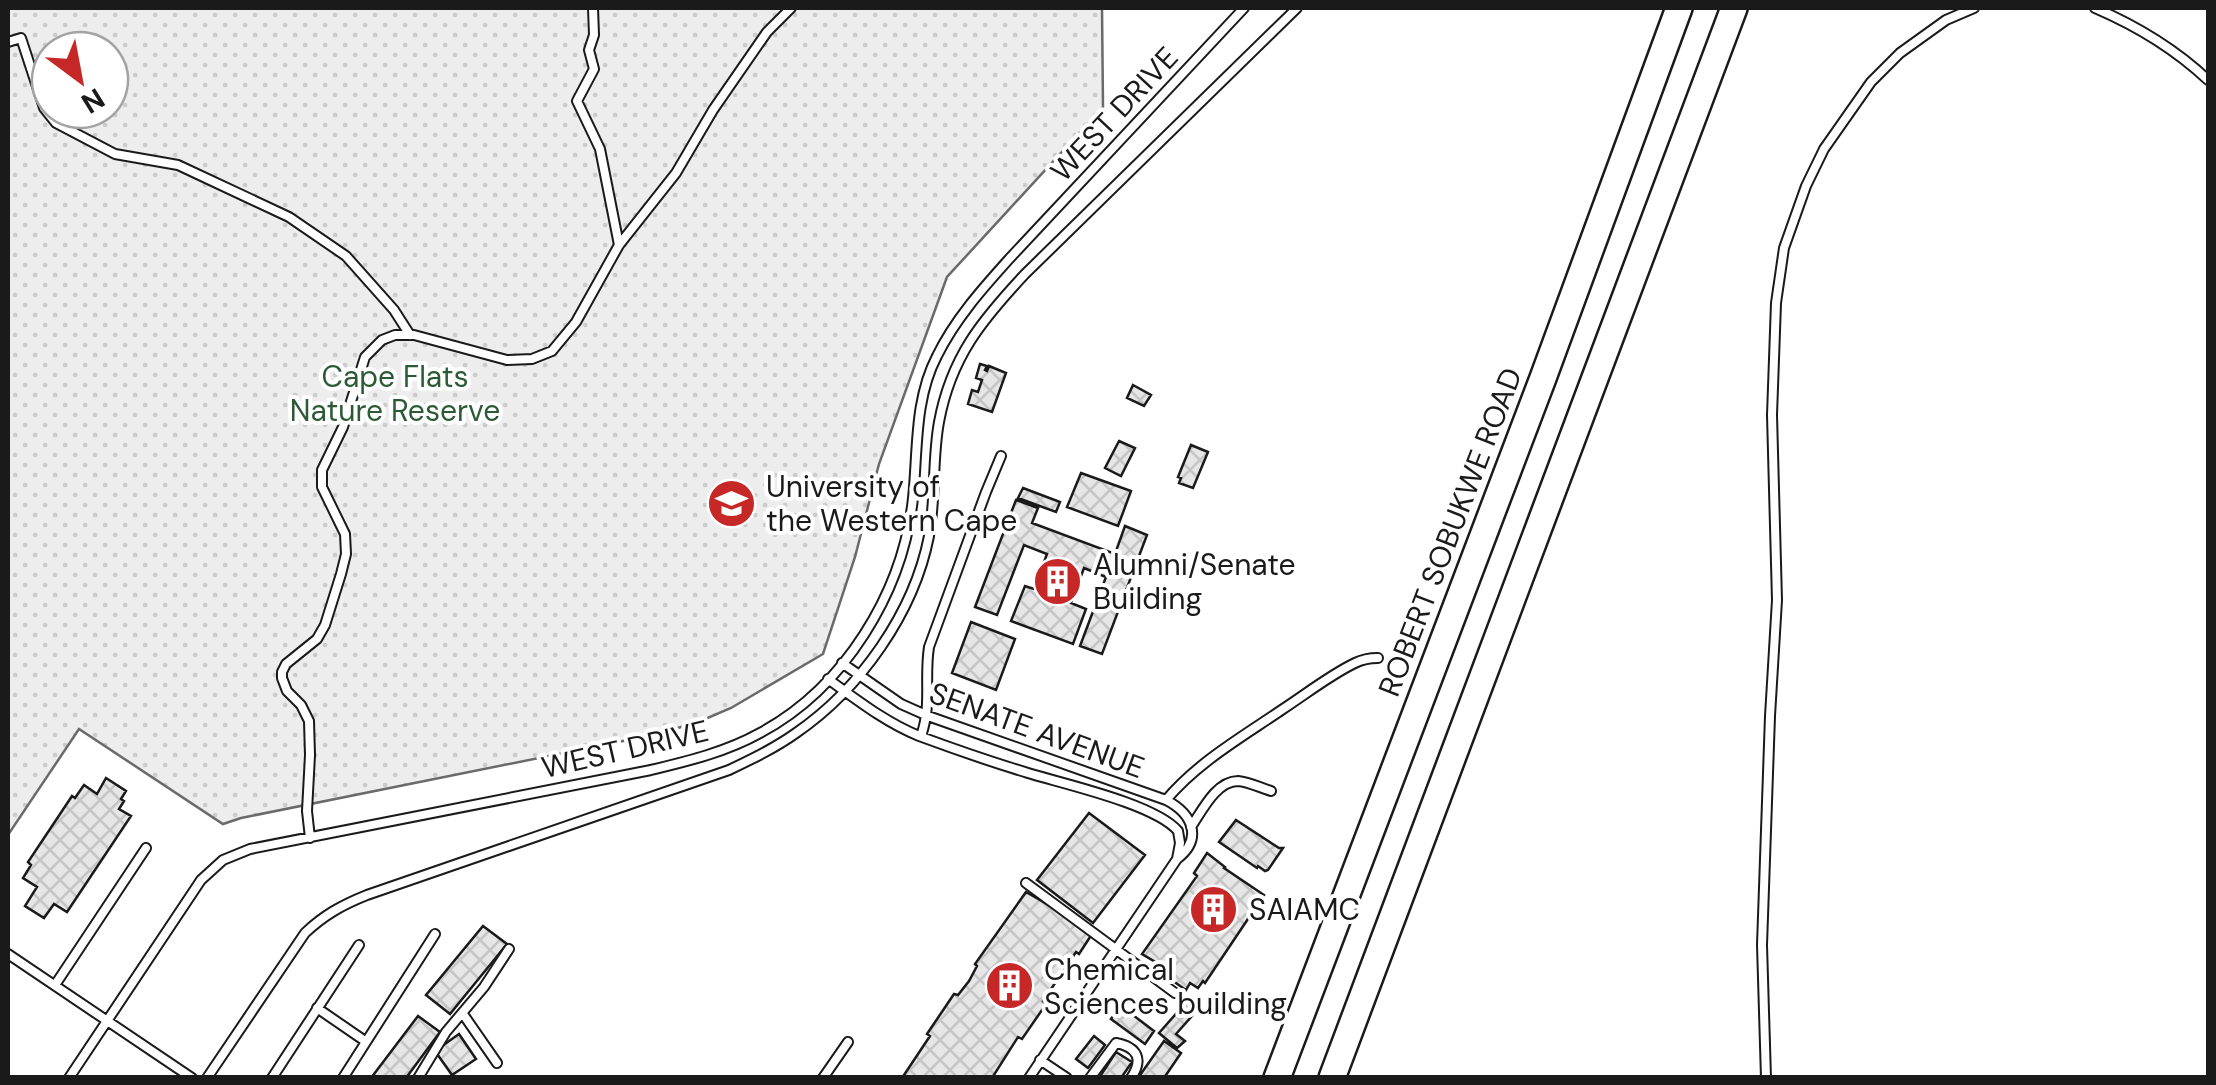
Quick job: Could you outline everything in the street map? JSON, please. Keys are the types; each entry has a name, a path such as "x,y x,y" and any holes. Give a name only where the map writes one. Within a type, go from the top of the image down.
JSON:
{"main road":[{"name":"ROBERT SOBUKWE ROAD","path":"1277,1078 1680,8"},
{"path":"1332,1078 1734,8"}],"lane":[{"path":"593,8 594,35 589,50 594,70 577,101 600,149 619,244"},
{"path":"310,838 309,721 282,678 286,664 317,639 326,624 346,554 345,534 322,487 322,470 349,410 366,357 374,346 395,335 410,335 507,360 522,361 552,351 576,322 619,244 676,173 712,110 767,32 791,8"},
{"name":"WEST DRIVE","path":"69,1078 200,880 236,853 701,757 760,733 784,718 828,679 866,630 896,572 908,532 922,404 936,358 946,341 989,282 1244,8"},
{"name":"WEST DRIVE","path":"207,1078 305,933 325,915 405,882 729,770 797,733 845,692 882,644 916,579 934,507 938,425 955,369 970,338 1025,274 1297,8"},
{"path":"1766,1078 1762,945 1777,600 1772,416 1776,303 1784,248 1824,149 1872,82 1900,54 1946,20 1974,8"},
{"path":"2096,8 2168,47 2208,80"},
{"path":"8,42 21,38 44,108 56,123 115,154 178,165 289,217 346,256 394,310 410,335"},
{"path":"921,736 928,716 930,647 1001,456"},
{"path":"1166,800 1208,760 1285,708 1354,663 1378,658"},
{"name":"SENATE AVENUE","path":"842,663 901,704 928,716 1166,800 1177,806 1192,826"},
{"name":"SENATE AVENUE","path":"828,679 899,727 1158,815 1178,831 1176,860"},
{"path":"1058,782 1065,764"},
{"path":"1029,1078 1176,860 1187,852 1192,826 1211,797 1231,782 1241,781 1270,791"},
{"path":"55,986 146,848"},
{"path":"1026,883 1175,993"},
{"path":"342,1078 435,934"},
{"path":"272,1078 359,945"},
{"path":"418,1078 446,1032 484,988 509,949"},
{"path":"8,954 192,1078"},
{"path":"317,1008 365,1041"},
{"path":"463,1014 497,1064"},
{"path":"822,1078 848,1042"},
{"path":"1090,1078 1116,1043 1137,1056 1138,1068 1131,1078"},
{"path":"1040,1060 1067,1078"}],"green space":[{"name":"Cape Flats Nature Reserve","path":"8,8 1102,8 1103,107 947,277 879,464 855,557 823,654 731,708 696,723 223,824 79,729 8,835"}],"building":[{"path":"980,364 987,366 987,371 989,366 1006,373 992,412 968,404 972,390 978,392 982,380 976,378"},
{"path":"1133,385 1151,395 1144,406 1127,398"},
{"path":"1119,441 1135,448 1121,476 1105,468"},
{"path":"1191,445 1208,452 1193,488 1179,483 1178,477"},
{"path":"1081,473 1131,491 1118,526 1067,507"},
{"path":"1023,488 1060,502 1056,512 1018,498"},
{"name":"Alumni/Senate Building","path":"1016,500 1038,508 1032,523 1115,554 1125,526 1147,535 1102,654 1080,646 1106,577 1084,568 1071,603 1086,609 1073,644 1011,621 1025,586 1034,589 1047,554 1024,545 997,615 975,607"},
{"path":"971,622 1015,639 996,690 952,673"},
{"path":"106,778 126,791 119,809 131,816 67,912 54,904 44,918 25,906 37,887 23,878 31,865 28,862 72,796 75,798 84,785 97,794"},
{"path":"1089,813 1145,855 1093,923 1037,880"},
{"path":"1236,820 1283,848 1268,870 1257,868 1219,842"},
{"name":"SAIAMC","path":"1207,853 1264,895 1205,983 1198,988 1190,983 1186,990 1170,979 1174,973 1142,954 1197,876 1194,873"},
{"name":"Chemical Sciences building","path":"1026,892 1092,934 1043,1001 1042,1010 1022,1039 1018,1037 992,1078 902,1078 930,1036 927,1034 954,994 958,995 969,981 975,964"},
{"path":"483,926 507,944 450,1014 426,995"},
{"path":"1190,998 1200,1007 1176,1034 1185,1041 1177,1048 1159,1033"},
{"path":"1121,1006 1154,1031 1145,1044 1111,1019"},
{"path":"418,1016 440,1032 406,1078 371,1078"},
{"path":"459,1034 476,1059 452,1075 435,1051"},
{"path":"1094,1036 1105,1045 1088,1068 1076,1059"},
{"path":"1164,1041 1181,1053 1164,1078 1138,1078"},
{"path":"1116,1052 1132,1062 1121,1078 1099,1078"}],"place":[{"name":"University of the Western Cape","path":"731,503"},
{"name":"Alumni/Senate Building","path":"1058,581"},
{"name":"SAIAMC","path":"1214,909"},
{"name":"Chemical Sciences building","path":"1009,986"}]}
